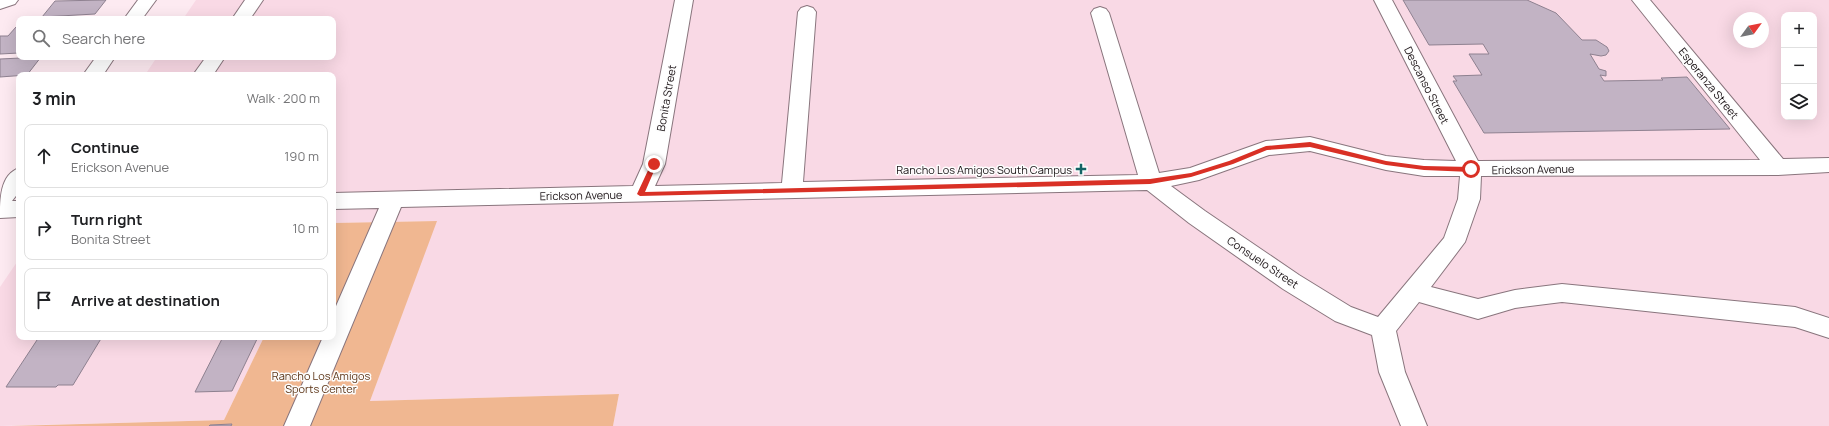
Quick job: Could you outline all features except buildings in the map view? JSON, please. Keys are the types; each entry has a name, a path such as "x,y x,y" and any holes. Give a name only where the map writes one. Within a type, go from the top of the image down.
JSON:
{"street":[{"path":"0,4 9,0"},
{"path":"135,16 147,0"},
{"path":"243,16 254,0"},
{"name":"Bonita Street","path":"640,194 654,164 684,0"},
{"name":"Descanso Street","path":"1383,0 1471,169"},
{"name":"Esperanza Street","path":"1641,0 1778,167"},
{"path":"792,191 807,12"},
{"path":"1100,13 1150,182"},
{"path":"95,72 104,60"},
{"path":"205,72 214,60"},
{"name":"Erickson Avenue","path":"336,201 1150,182 1191,175 1231,162 1266,148 1310,144 1386,163 1424,168 1778,167 1829,165"},
{"path":"1414,426 1392,372 1383,329 1454,242 1469,199 1471,169"},
{"path":"0,202 16,180"},
{"name":"Consuelo Street","path":"1150,182 1291,282 1344,314 1383,329"},
{"path":"336,334 393,200"},
{"path":"0,210 16,209"},
{"path":"1413,291 1478,309 1515,299 1562,293 1795,317 1829,328"},
{"path":"297,426 334,340"}],"shaded area":[{"name":"Rancho Los Amigos South Campus","path":"196,0 1829,0 1829,426 613,426 619,394 370,401 436,221 336,223 336,72 147,72 155,60 336,60 336,16 185,16"},
{"path":"16,263 16,340 263,340 224,420 0,426 0,287"}],"green space":[{"name":"Rancho Los Amigos Sports Center","path":"437,221 370,401 619,394 613,426 11,426 224,420 263,340 336,340 336,223"}],"place":[{"name":"Rancho Los Amigos South Campus","path":"1081,169"}],"route":[{"path":"654,164 640,194 1150,182 1191,175 1231,162 1266,148 1310,144 1386,163 1424,168 1471,169"}]}
